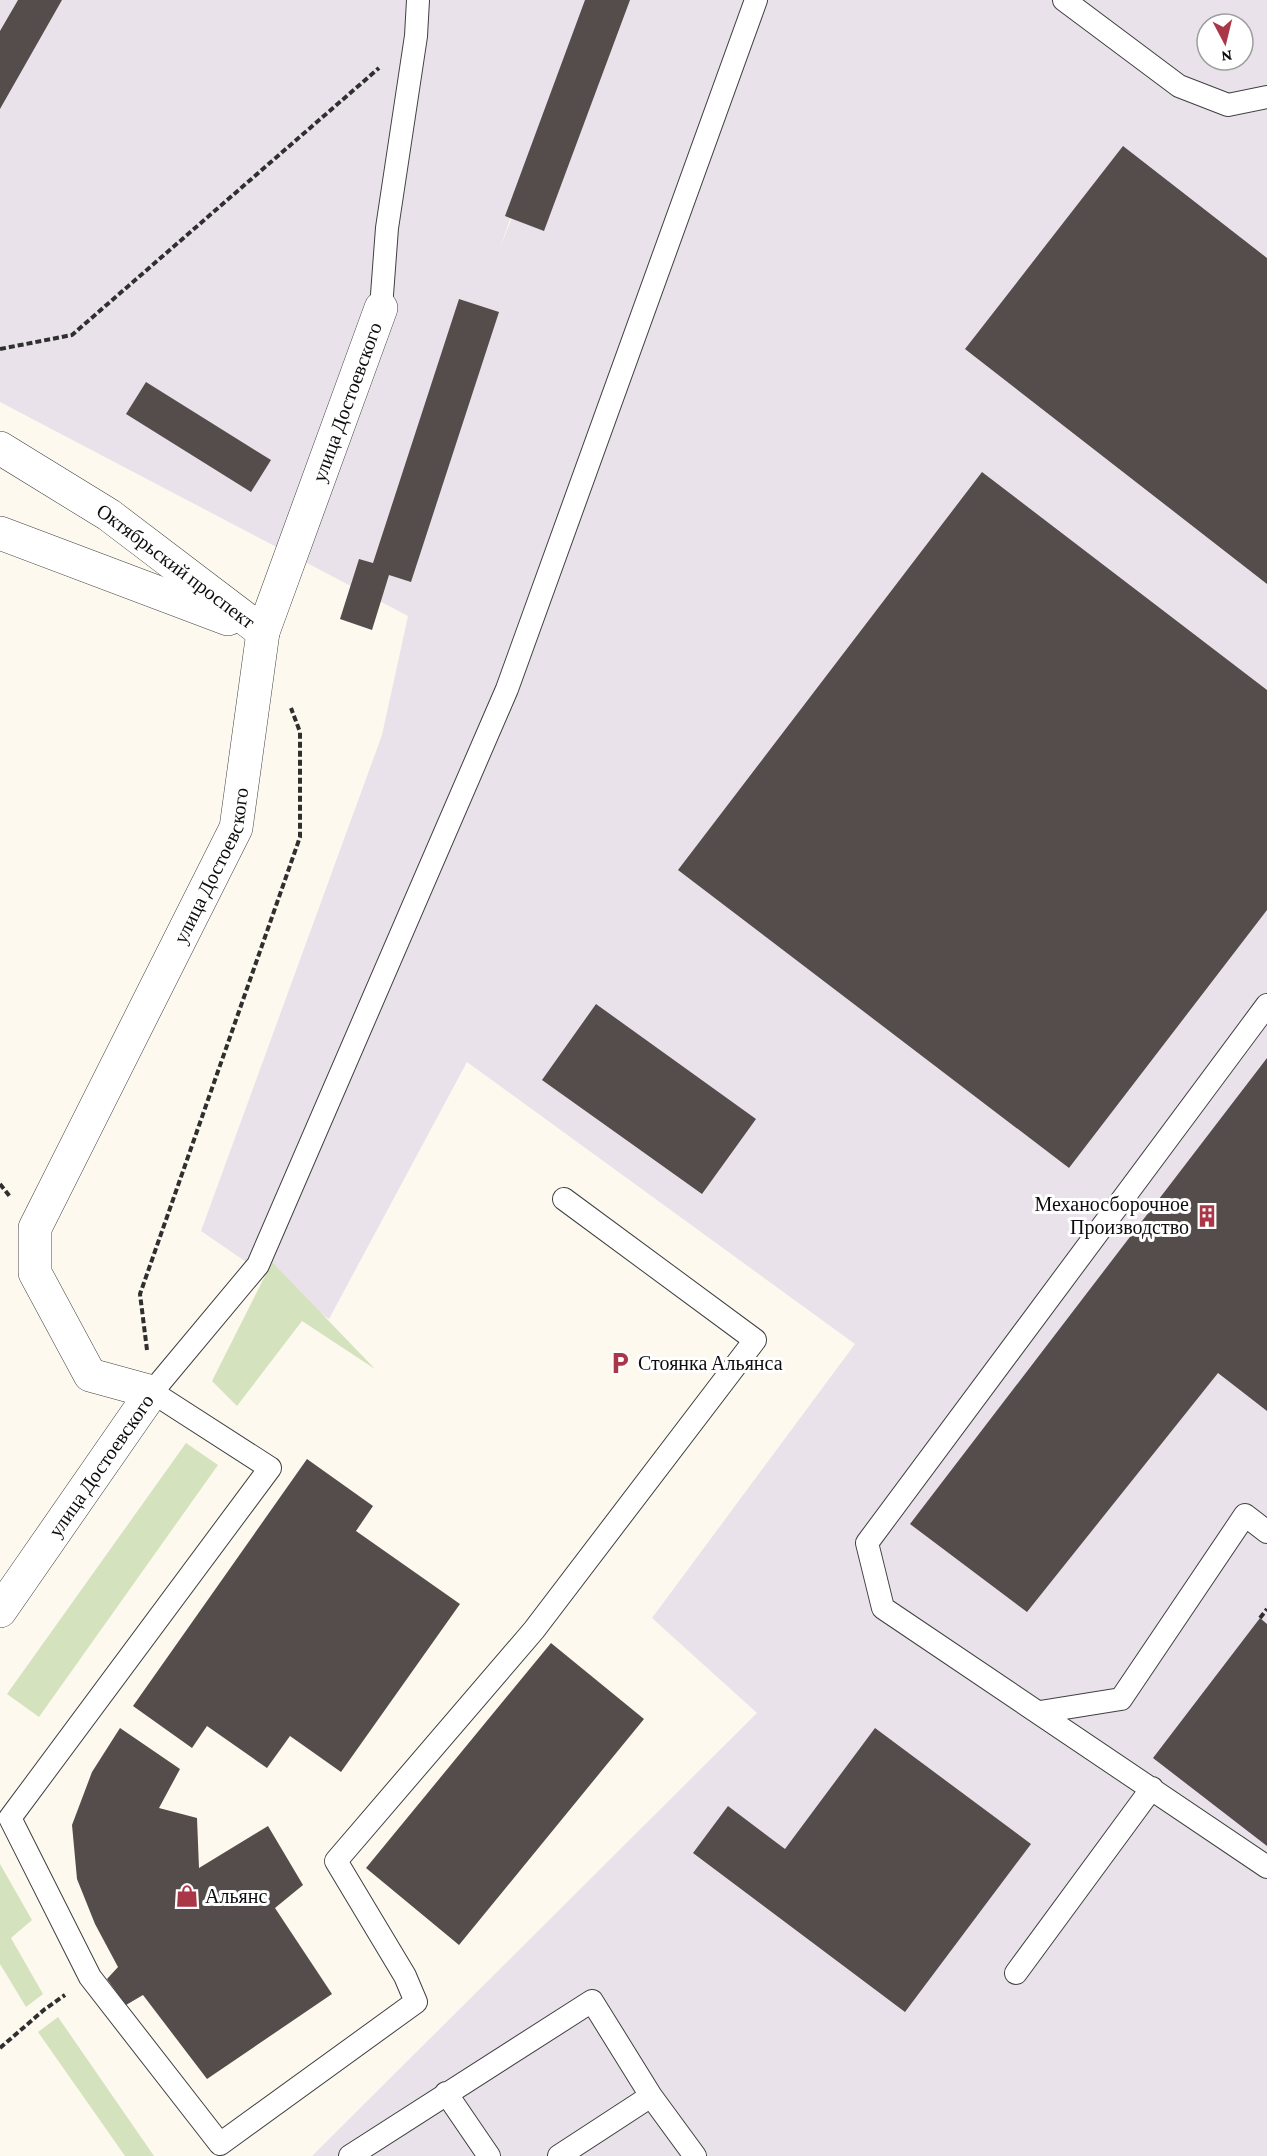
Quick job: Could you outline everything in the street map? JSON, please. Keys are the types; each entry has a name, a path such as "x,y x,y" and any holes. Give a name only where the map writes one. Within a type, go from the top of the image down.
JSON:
{"street":[{"name":"улица Достоевского","path":"0,1611 152,1392 90,1375 35,1273 35,1228 237,828 263,632 381,308"},
{"name":"Октябрьский проспект","path":"0,448 109,515 263,632"},
{"name":"Октябрьский проспект","path":"0,533 263,632"}],"lane":[{"name":"улица Достоевского","path":"381,308 387,228 416,36 418,0"},
{"path":"564,1199 755,1340 534,1630 336,1861 405,1976 416,2002 220,2144 90,1977 5,1812 270,1468 152,1392 258,1265 268,1244 507,689 756,0"},
{"path":"1064,0 1179,86 1228,105 1267,97"},
{"path":"1267,1005 867,1543 883,1608 1267,1867"},
{"path":"1040,1712 1121,1699 1245,1515 1267,1532"},
{"path":"1016,1973 1152,1788"},
{"path":"350,2156 592,2001 651,2096 695,2156"},
{"path":"446,2093 489,2156"},
{"path":"560,2156 651,2096"}],"path":[{"path":"0,349 72,335 416,36"},
{"path":"152,1392 140,1294 300,837 300,732 288,699"},
{"path":"1260,1618 1267,1609"},
{"path":"0,2048 45,2009 90,1977"}],"shaded area":[{"path":"0,0 586,0 500,248 598,0 1267,0 1267,2156 312,2156 757,1713 652,1618 855,1344 467,1062 329,1319 201,1231 382,735 408,616 0,402"}],"green space":[{"path":"272,1262 375,1369 302,1321 237,1406 212,1381"},
{"path":"186,1443 218,1465 39,1717 7,1694"},
{"path":"0,1864 32,1920 11,1938 43,1994 26,2007 0,1964"},
{"path":"58,2017 154,2156 125,2156 38,2032"}],"building":[{"path":"18,0 62,0 0,109 0,31"},
{"path":"585,0 630,0 544,231 505,216"},
{"path":"1123,146 1267,258 1267,584 965,349"},
{"path":"459,299 499,312 411,582 389,575 372,630 340,619 359,559 373,563"},
{"path":"146,382 271,460 251,492 126,414"},
{"path":"982,472 1267,690 1267,910 1069,1168 678,870"},
{"path":"596,1004 756,1119 702,1194 542,1080"},
{"name":"Механосборочное Производство","path":"1267,1058 1267,1411 1218,1373 1027,1612 910,1524"},
{"path":"307,1459 373,1506 356,1531 460,1604 341,1772 290,1736 267,1768 207,1726 192,1748 133,1706"},
{"path":"1260,1618 1267,1624 1267,1846 1153,1758"},
{"path":"551,1643 644,1719 459,1945 366,1868"},
{"name":"Альянс","path":"120,1728 180,1769 159,1808 197,1818 199,1868 268,1826 303,1885 275,1908 332,1994 207,2079 143,1995 126,2005 107,1979 118,1967 95,1924 77,1879 72,1825 92,1772"},
{"path":"875,1728 1031,1844 905,2012 693,1853 728,1806 785,1849"}],"place":[{"name":"Механосборочное Производство","path":"1207,1216"},
{"name":"Стоянка Альянса","path":"620,1363"},
{"name":"Альянс","path":"187,1896"}]}
